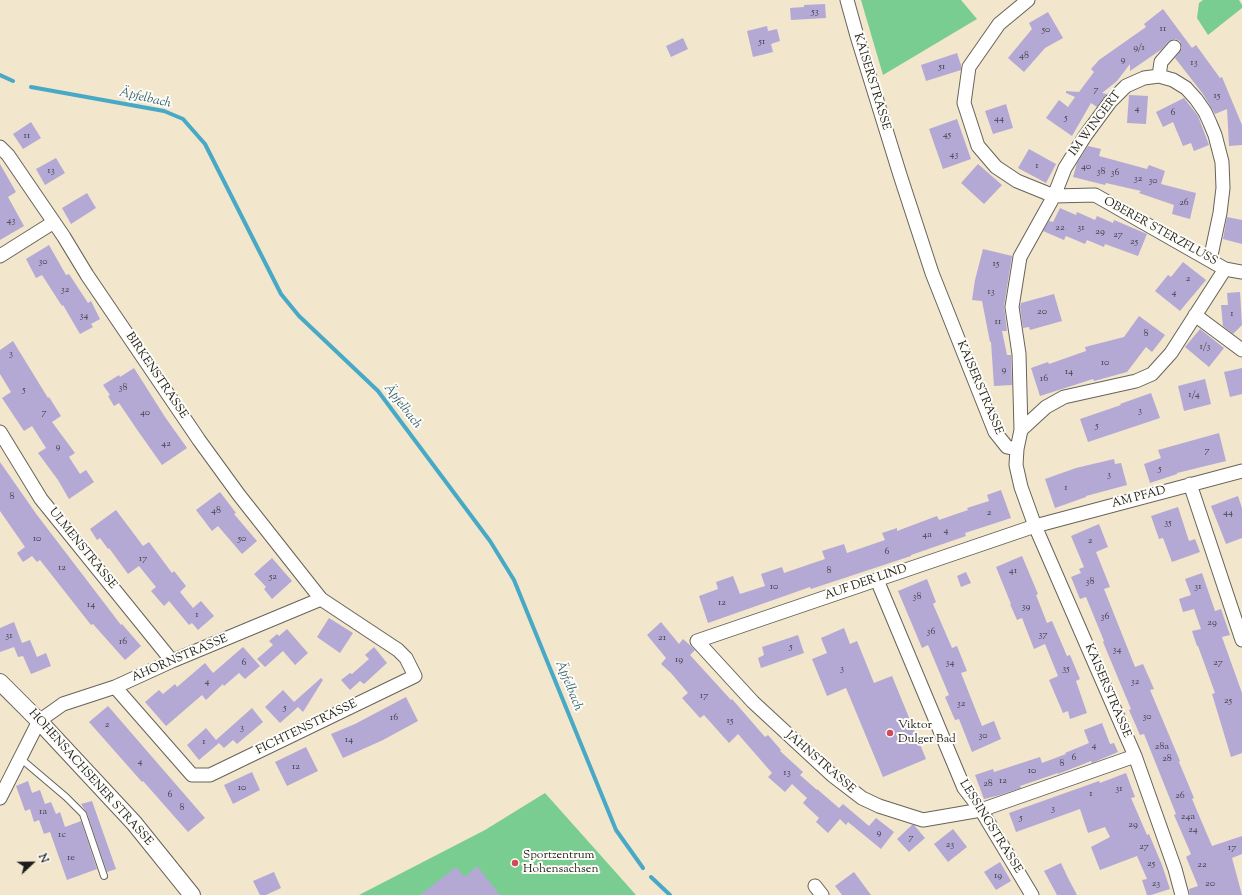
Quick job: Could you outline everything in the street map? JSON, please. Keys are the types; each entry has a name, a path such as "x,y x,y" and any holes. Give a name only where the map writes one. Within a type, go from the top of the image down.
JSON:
{"street":[{"name":"KAISERSTRASSE","path":"847,0 897,167 932,273 995,432 1007,447 1017,449 1016,465 1020,486 1035,526 1135,756 1175,869 1182,895"},
{"name":"OBERER STERZFLUSS","path":"1028,0 999,24 969,67 964,103 978,146 996,167 1017,181 1054,196 1095,195 1226,269 1242,272"},
{"path":"1174,47 1161,62 1159,76 1173,80 1186,88 1196,99 1210,123 1219,148 1222,162 1223,188 1220,213 1210,260"},
{"name":"IM WINGERT","path":"1017,449 1021,430 1019,354 1012,307 1020,257 1054,196 1064,168 1110,102 1126,86 1144,78 1159,76"},
{"name":"BIRKENSTRASSE","path":"0,147 8,155 54,222 87,275 203,446 239,495 322,598"},
{"path":"0,256 54,222"},
{"path":"1021,430 1046,407 1064,397 1136,381 1152,374 1171,353 1226,269"},
{"path":"1195,315 1242,350"},
{"name":"ULMENSTRASSE","path":"0,432 41,499 172,661"},
{"name":"AM PFAD","path":"1035,526 1242,470"},
{"path":"1190,484 1242,640"},
{"name":"AUF DER LIND","path":"697,641 1035,526"},
{"name":"LESSINGSTRASSE","path":"877,580 964,788 981,810 1032,895"},
{"name":"AHORNSTRASSE","path":"40,721 63,704 115,687 172,661 322,598"},
{"name":"FICHTENSTRASSE","path":"115,687 192,775 210,775 415,676 406,658 398,650 322,598"},
{"name":"JAHNSTRASSE","path":"697,641 753,702 832,775 862,798 879,806 922,820 981,810 1135,756"},
{"name":"HOHENSACHSENER STRASSE","path":"0,682 40,721 134,823 192,895"},
{"path":"0,798 40,721"}],"lane":[{"path":"20,758 66,797 83,814 104,876"}],"green space":[{"path":"861,0 961,0 977,19 883,75"},
{"path":"1203,0 1239,0 1242,8 1208,35 1197,18 1199,3"},
{"name":"Sportzentrum Hohensachsen","path":"545,793 636,895 359,895 485,830"}],"building":[{"path":"825,4 826,18 791,20 790,8 804,7 804,5"},
{"path":"1163,9 1192,48 1196,45 1220,78 1222,77 1242,125 1242,145 1229,146 1227,109 1215,114 1203,94 1175,58 1182,48 1180,41 1175,39 1168,42 1162,49 1130,71 1130,64 1117,81 1102,93 1107,94 1097,107 1091,103 1072,136 1046,118 1059,100 1068,107 1075,97 1066,93 1066,91 1079,92 1094,72 1091,69 1099,60 1146,27 1144,24"},
{"path":"1048,12 1063,38 1045,48 1024,72 1008,58 1032,29 1029,23"},
{"path":"767,26 768,31 777,29 780,41 771,44 773,52 753,57 747,31"},
{"path":"683,38 688,49 671,57 666,46"},
{"path":"957,53 961,70 926,81 921,65"},
{"path":"1129,95 1148,96 1146,124 1127,123"},
{"path":"1184,98 1198,116 1209,145 1194,151 1191,143 1183,146 1173,122 1163,127 1156,112"},
{"path":"1006,104 1013,128 993,134 985,111"},
{"path":"957,119 971,159 943,169 929,129"},
{"path":"31,122 41,138 23,149 13,134"},
{"path":"1088,146 1101,149 1099,156 1147,169 1149,165 1165,171 1161,184 1196,193 1190,219 1172,214 1174,205 1139,193 1141,191 1106,183 1105,185 1073,177 1077,163"},
{"path":"1029,149 1056,164 1046,183 1018,168"},
{"path":"56,158 65,173 45,185 36,169"},
{"path":"0,164 16,192 8,197 24,226 0,240"},
{"path":"978,164 1002,185 984,204 961,183"},
{"path":"87,193 96,208 71,224 62,208"},
{"path":"1060,208 1076,215 1077,212 1095,220 1097,216 1113,223 1114,220 1147,234 1138,256 1105,244 1104,247 1087,240 1085,244 1066,236 1064,240 1043,231 1049,221 1053,222"},
{"path":"1227,217 1242,220 1242,244 1223,239"},
{"path":"49,245 66,275 69,274 88,303 91,301 100,319 91,324 93,327 80,334 63,305 62,306 42,275 36,278 26,259"},
{"path":"983,249 1012,256 1004,306 1007,331 1002,331 1007,355 1011,355 1012,385 994,386 991,342 982,301 972,300 975,280"},
{"path":"1183,262 1206,280 1180,311 1155,291 1168,275 1171,277"},
{"path":"1240,292 1242,325 1233,334 1223,326 1221,305 1228,305 1227,293"},
{"path":"1054,294 1062,321 1030,330 1029,327 1023,328 1020,307 1021,303"},
{"path":"1139,316 1165,335 1152,352 1146,347 1127,372 1094,381 1093,379 1040,396 1031,368 1048,362 1049,364 1086,351 1085,347 1124,337"},
{"path":"1200,329 1224,348 1209,367 1185,347"},
{"path":"13,341 48,398 49,397 61,416 52,422 75,453 69,457 80,474 86,470 94,482 69,499 58,480 38,453 46,448 32,426 24,431 2,398 11,392 0,374 0,350"},
{"path":"134,368 165,417 187,448 162,465 119,403 114,406 108,396 110,395 103,385"},
{"path":"1242,368 1242,394 1230,397 1224,372"},
{"path":"1205,379 1211,404 1184,411 1178,386"},
{"path":"1151,393 1160,418 1088,442 1080,419"},
{"path":"1219,433 1226,461 1177,473 1150,483 1144,464 1161,458 1158,450"},
{"path":"1114,459 1115,464 1121,463 1127,485 1086,496 1055,508 1045,479 1076,468"},
{"path":"0,462 37,515 121,625 122,624 141,646 125,660 93,624 91,625 40,560 37,562 32,556 23,562 17,553 25,547 0,511"},
{"path":"1001,490 1011,518 965,533 966,536 911,556 811,589 810,587 708,623 699,596 718,589 716,582 733,576 740,594 765,586 761,574 782,567 784,573 825,559 822,551 844,544 847,553 885,540 882,533 897,528 897,531 937,516 939,520 968,510 967,508 989,501 987,495"},
{"path":"220,492 236,513 234,514 257,541 242,554 218,526 212,531 196,510"},
{"path":"1238,496 1242,508 1242,538 1226,544 1211,506"},
{"path":"1178,507 1189,541 1195,539 1200,552 1172,562 1163,538 1159,539 1151,516"},
{"path":"116,510 143,546 149,542 172,573 174,571 186,586 180,592 193,608 201,601 214,616 198,630 192,623 189,625 169,601 164,606 151,591 156,587 139,566 128,574 100,538 97,540 90,529"},
{"path":"1099,524 1108,547 1096,552 1110,587 1104,589 1135,667 1143,664 1154,689 1150,690 1180,761 1179,762 1194,798 1192,799 1212,846 1242,836 1242,854 1232,858 1242,895 1190,895 1189,889 1198,886 1186,857 1191,854 1174,815 1176,814 1144,734 1140,735 1129,710 1131,709 1086,597 1080,599 1071,577 1081,573 1079,569 1084,567 1071,536"},
{"path":"1022,556 1038,594 1036,595 1047,623 1052,621 1067,656 1070,655 1080,679 1076,681 1087,713 1070,719 1068,711 1063,713 1049,680 1058,676 1045,644 1034,649 1022,618 1017,620 1010,604 996,567"},
{"path":"272,558 292,581 272,599 264,589 266,587 254,574"},
{"path":"966,572 971,583 961,587 957,576"},
{"path":"1202,573 1215,611 1221,609 1230,635 1222,637 1242,693 1242,753 1231,757 1212,694 1215,693 1192,631 1201,629 1194,609 1183,612 1179,599 1191,595 1185,579"},
{"path":"927,579 936,602 933,604 952,648 957,646 967,671 961,673 982,726 994,721 1001,739 972,752 959,719 955,720 945,697 949,695 928,645 922,648 898,591"},
{"path":"329,618 353,633 340,653 317,637"},
{"path":"14,622 22,643 30,640 37,657 46,653 51,666 31,674 23,656 18,657 14,647 0,652 0,628"},
{"path":"661,622 679,644 683,639 695,650 690,655 731,700 732,699 765,737 768,735 781,750 780,751 803,772 800,775 839,808 843,804 869,826 876,818 894,832 881,849 848,822 846,825 840,819 828,833 816,822 819,818 803,803 807,798 792,784 785,792 768,777 772,773 738,734 729,743 704,715 700,718 682,698 688,693 661,664 666,658 647,635"},
{"path":"844,628 850,644 857,641 874,683 892,676 926,759 883,777 846,688 827,696 812,659 827,653 821,638"},
{"path":"287,629 308,653 295,665 283,651 265,667 257,659 273,645 269,641 277,634 279,636"},
{"path":"798,635 804,653 761,668 758,658 764,655 762,647"},
{"path":"243,647 260,666 245,679 239,673 224,686 223,684 206,700 202,695 166,726 145,702 159,690 163,694 175,684 177,687 205,663 213,673"},
{"path":"374,647 387,663 364,684 360,681 350,690 341,680 350,673 352,674 369,659 365,655"},
{"path":"321,678 323,680 303,712 298,707 280,723 265,707 283,690 294,702"},
{"path":"406,697 418,721 383,740 343,758 331,734 355,724"},
{"path":"108,706 205,818 188,832 89,722"},
{"path":"252,708 263,722 237,744 233,740 224,748 219,743 199,760 187,745 206,728 216,740"},
{"path":"1102,723 1110,744 1114,743 1118,752 1092,763 1091,761 1058,774 1020,786 1021,788 984,799 975,775 993,769 994,772 1040,757 1042,763 1066,754 1065,753 1089,743 1084,730"},
{"path":"306,747 318,771 287,786 275,762"},
{"path":"252,772 260,790 233,804 224,785"},
{"path":"1126,773 1135,797 1131,798 1147,835 1149,834 1170,889 1147,895 1142,880 1147,879 1137,856 1100,870 1091,847 1110,837 1105,827 1088,833 1080,809 1016,832 1009,813"},
{"path":"28,781 32,793 40,790 45,804 51,802 56,814 60,812 65,827 81,821 97,869 67,880 50,832 44,834 39,820 34,822 30,809 25,811 16,786"},
{"path":"92,801 116,869 107,872 87,813 81,804"},
{"path":"912,825 914,825 925,838 909,852 897,839"},
{"path":"953,829 967,847 948,862 934,844"},
{"path":"1000,862 1011,881 996,890 984,872"},
{"path":"1061,863 1077,895 1057,895 1044,871"},
{"path":"477,866 500,895 420,895 456,867 465,877"},
{"path":"274,872 281,888 266,895 260,895 253,881"},
{"path":"854,872 871,895 842,895 835,886"}],"waterway":[{"name":"Äpfelbach","path":"0,75 13,81"},
{"name":"Äpfelbach","path":"31,87 164,111 183,119 205,144 281,294 299,316 378,391 490,541 514,580 616,830 643,868"},
{"name":"Äpfelbach","path":"651,877 670,895"}],"place":[{"name":"Viktor Dulger Bad","path":"890,733"},
{"name":"Sportzentrum Hohensachsen","path":"515,863"}]}
